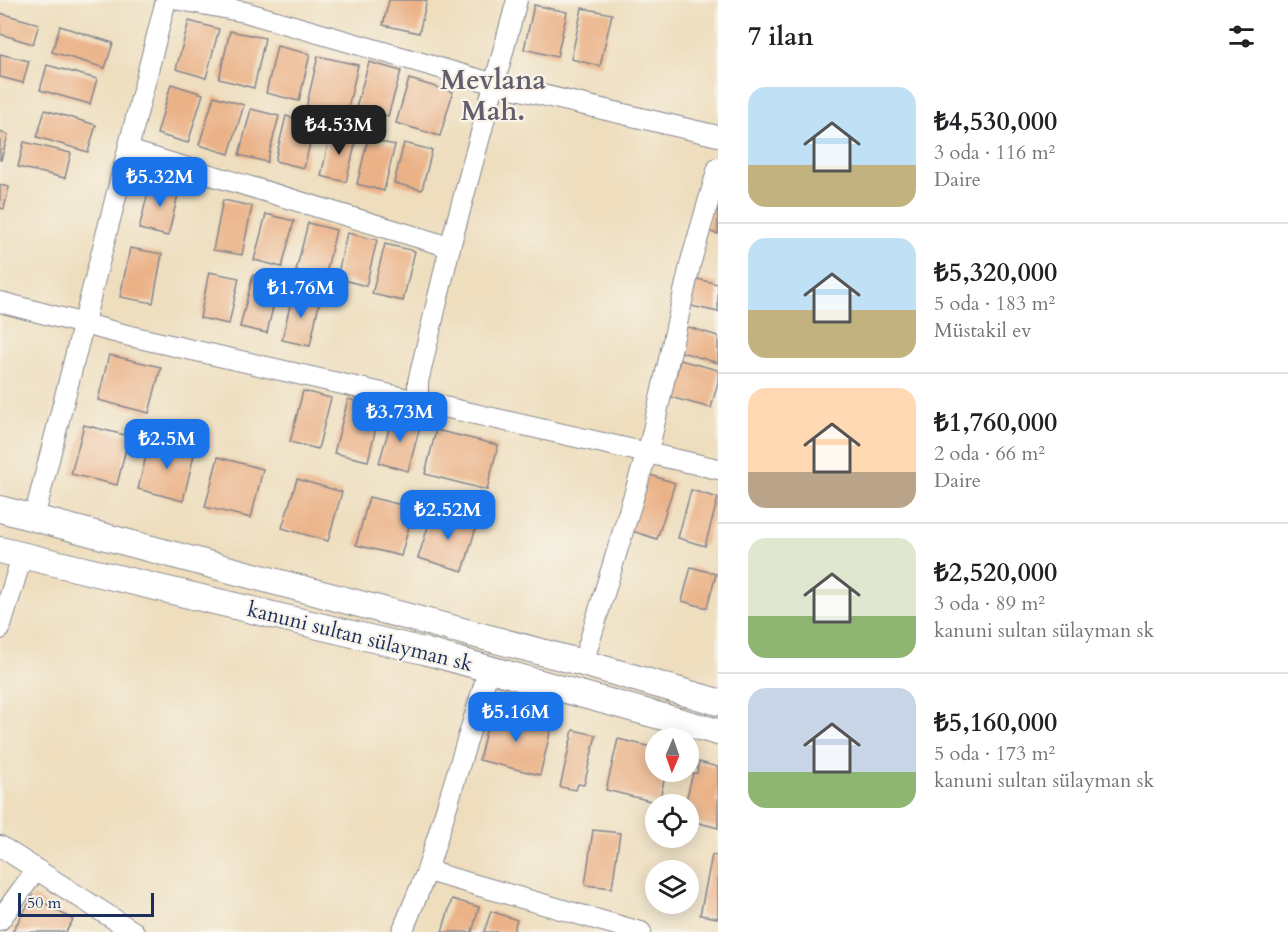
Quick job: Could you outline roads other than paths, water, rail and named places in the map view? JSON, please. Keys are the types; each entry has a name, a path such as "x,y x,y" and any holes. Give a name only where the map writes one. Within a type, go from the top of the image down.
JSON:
{"main road":[{"path":"0,509 583,663 718,702"},
{"name":"kanuni sultan sülayman sk","path":"11,553 489,669 718,732"}],"street":[{"path":"34,518 166,0"},
{"path":"180,0 256,15 495,84 718,136"},
{"path":"418,399 418,381 450,248 517,0"},
{"path":"128,150 450,248"},
{"path":"583,663 645,452 651,439 691,261 718,168"},
{"path":"0,302 82,325 418,399 718,469"},
{"path":"0,629 11,553"},
{"path":"402,932 427,871 489,669"},
{"path":"0,846 35,871 134,932"},
{"path":"0,920 35,871"},
{"path":"427,871 641,932"}],"district":[{"name":"Mevlana Mah.","path":"493,96"}]}
